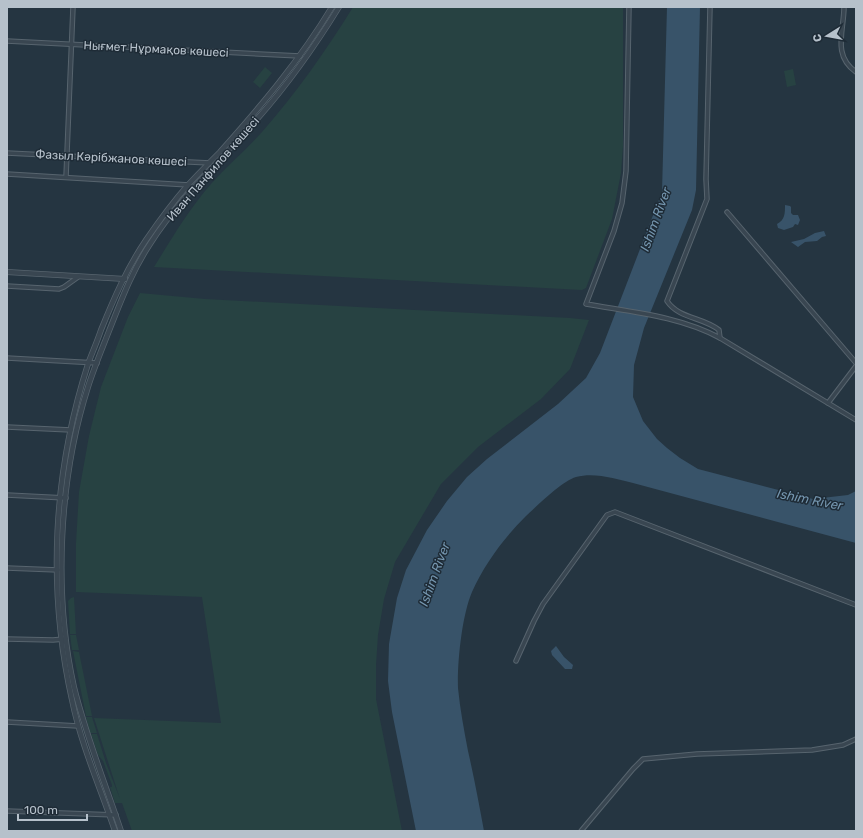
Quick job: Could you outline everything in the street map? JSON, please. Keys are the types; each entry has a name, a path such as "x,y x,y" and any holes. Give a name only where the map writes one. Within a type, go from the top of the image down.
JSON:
{"street":[{"path":"66,177 73,7"},
{"name":"Иван Панфилов көшесі","path":"302,57 332,7"},
{"name":"Иван Панфилов көшесі","path":"115,831 78,726 66,674 57,594 56,544 60,497 70,430 88,363 122,279 145,240 188,185 213,163 259,117 339,7"},
{"path":"629,7 626,171 622,203 614,231 586,304 663,318 697,327 720,338 856,420"},
{"path":"710,7 706,179 707,199 667,301 672,308 681,314 711,324 719,330 720,338"},
{"path":"844,7 840,34 841,48 846,62 856,72"},
{"name":"Нығмет Нұрмақов көшесі","path":"7,41 302,57"},
{"name":"Фазыл Кәрібжанов көшесі","path":"7,153 213,163"},
{"name":"Иван Панфилов көшесі","path":"121,831 84,726 74,685 66,638 62,570 63,526 66,498 77,431 88,388 130,279 150,244 213,163"},
{"path":"7,174 188,185 194,187"},
{"path":"727,212 856,364 828,404"},
{"path":"7,272 130,279"},
{"path":"7,286 59,289 79,276"},
{"path":"7,358 97,363"},
{"path":"7,427 77,431"},
{"path":"7,495 66,498"},
{"path":"516,661 543,604 607,515 615,512 856,605"},
{"path":"7,568 62,570"},
{"path":"7,638 61,640 66,638"},
{"path":"7,722 78,726"},
{"path":"581,831 633,769 644,759 697,754 812,750 843,745 856,739"},
{"path":"7,811 110,816 116,815"}],"green space":[{"path":"353,7 623,7 623,146 621,173 612,219 586,288 582,290 154,267 195,203 217,177 262,132 287,102 321,56"},
{"path":"265,67 272,73 260,88 253,82"},
{"path":"793,69 796,85 787,87 784,71"},
{"path":"140,293 205,299 589,320 570,369 541,399 478,447 441,484 395,562 384,599 378,635 376,699 402,831 132,831 122,803 115,803 110,787 112,787 112,785 103,761 98,755 91,734 97,734 120,799 94,718 221,723 202,597 76,592 76,543 79,492 89,436 101,387 128,317"},
{"path":"74,597 76,634 70,634 68,601"},
{"path":"70,635 76,635 79,650 72,650"},
{"path":"73,651 79,652 92,716 86,716"},
{"path":"86,717 92,717 97,733 90,733"}],"water":[{"name":"Ishim River","path":"667,7 700,7 696,190 692,210 644,328 634,365 633,397 643,421 657,439 680,458 698,469 813,499 848,495 856,491 856,543 613,478 591,475 570,479 550,494 510,533 489,561 477,581 465,613 459,653 458,688 465,735 484,831 416,831 392,712 388,681 389,644 397,598 406,570 427,530 447,501 467,477 487,459 558,404 586,378 600,353 662,192"},
{"path":"785,205 791,207 791,213 793,215 798,215 800,220 798,225 795,224 793,227 784,230 778,228 777,224 783,218 785,213"},
{"path":"824,231 826,236 817,241 805,242 798,247 791,242 804,239 815,233"},
{"path":"556,646 564,657 573,665 572,669 565,669 552,655 551,651"}]}
